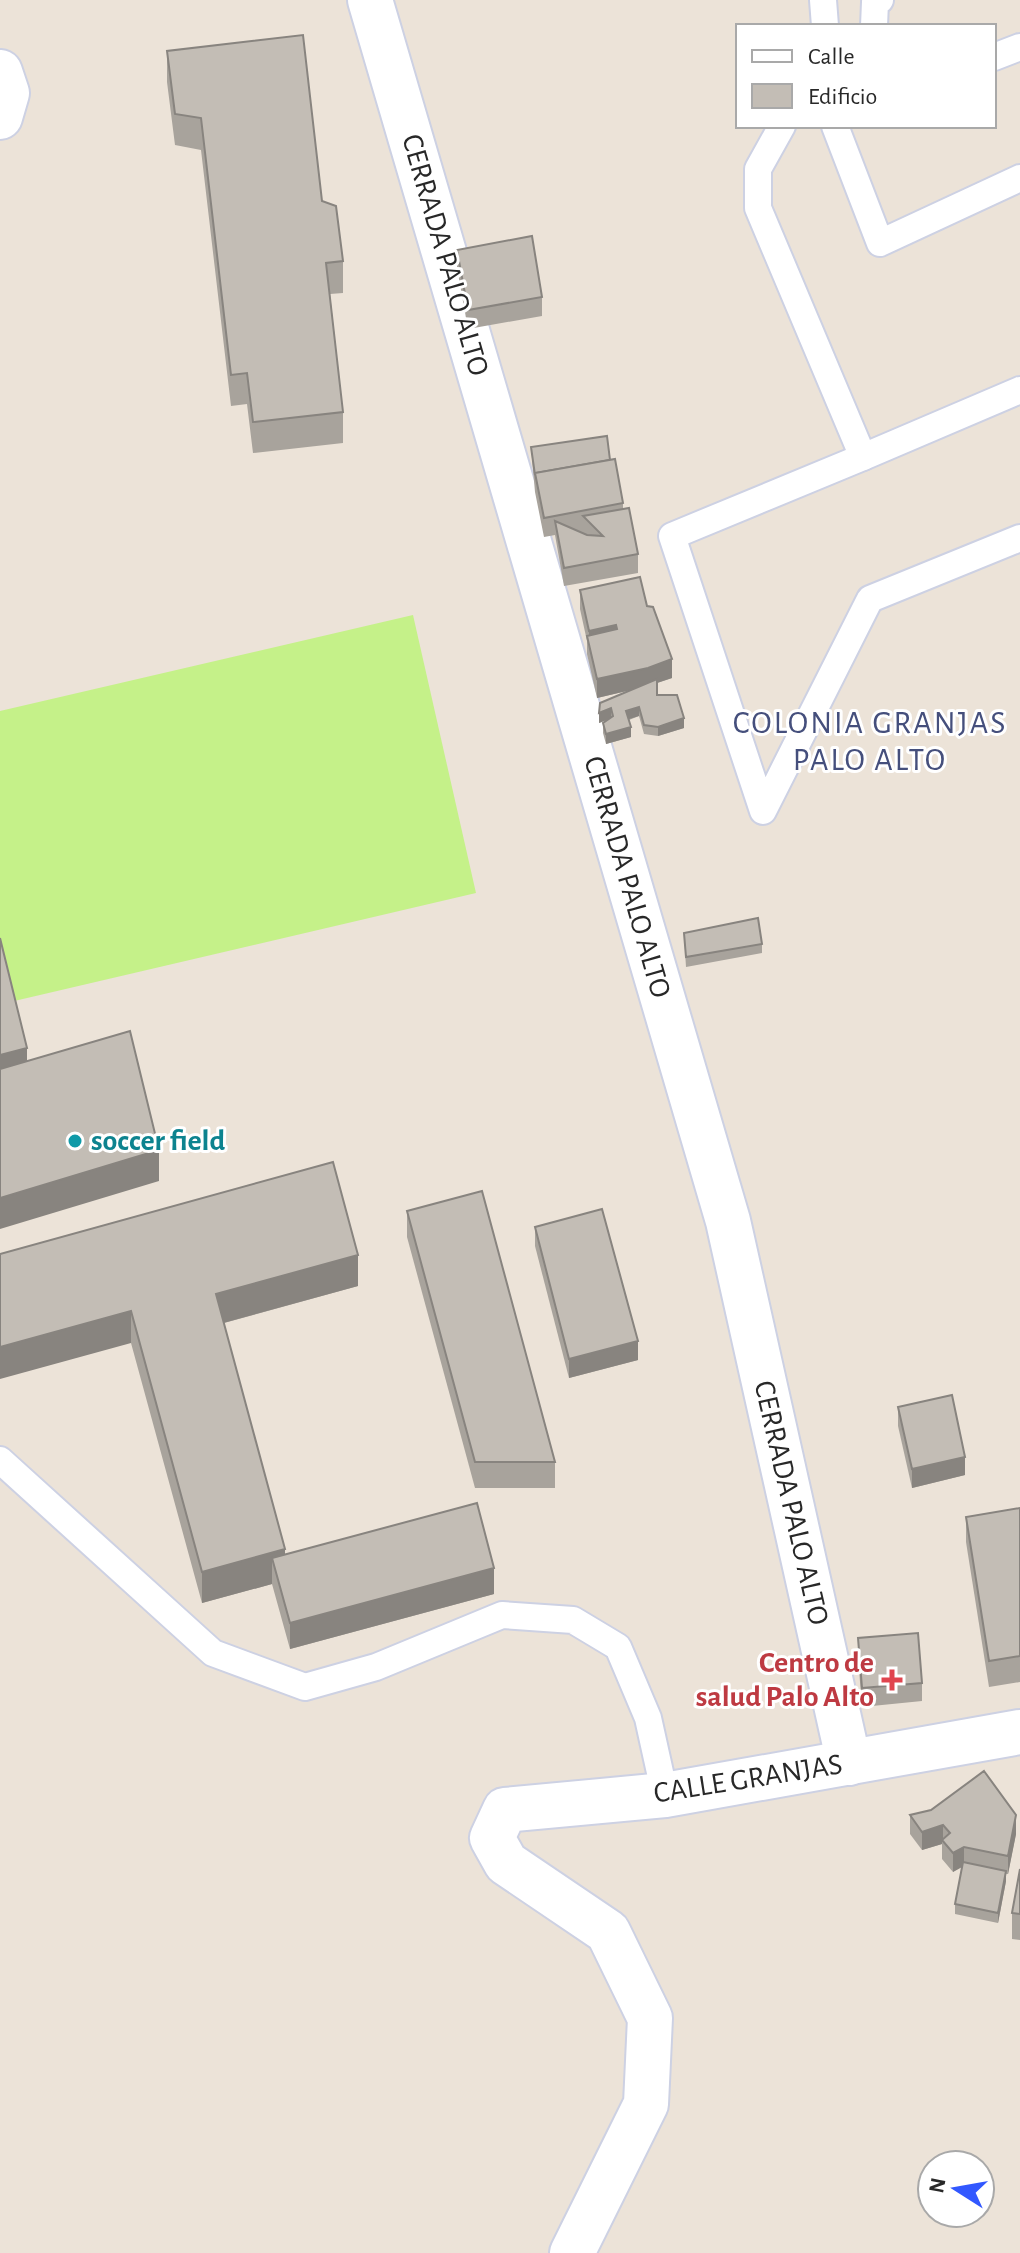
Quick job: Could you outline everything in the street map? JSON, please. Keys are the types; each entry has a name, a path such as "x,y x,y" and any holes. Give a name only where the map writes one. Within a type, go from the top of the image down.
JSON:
{"street":[{"name":"CERRADA PALO ALTO","path":"370,0 728,1221 849,1763"},
{"path":"0,72 7,93 0,117"},
{"name":"CALLE GRANJAS","path":"572,2253 646,2104 650,2018 608,1932 506,1863 492,1838 505,1810 665,1795 1020,1732"}],"lane":[{"path":"823,0 825,24"},
{"path":"874,24 875,2 880,0"},
{"path":"996,56 1020,47"},
{"path":"781,128 758,169 758,208 863,457"},
{"path":"836,128 880,243 1020,178"},
{"path":"1020,390 672,536 763,811 870,599 1020,538"},
{"path":"0,1460 213,1653 305,1687 376,1667 502,1615 573,1620 618,1647 648,1718 665,1795"}],"green space":[{"path":"413,615 476,893 10,1002 0,963 0,711"}],"building":[{"path":"303,35 322,201 336,206 343,261 326,263 343,412 253,422 247,373 231,375 201,118 175,114 167,51"},
{"path":"532,236 542,297 468,310 457,250"},
{"path":"607,436 610,460 535,475 531,447"},
{"path":"615,459 623,503 544,518 535,473"},
{"path":"629,508 638,554 564,568 555,521 587,535 603,536 583,516"},
{"path":"640,577 647,606 653,607 672,659 648,668 597,679 587,636 617,629 616,625 589,631 580,590"},
{"path":"657,679 657,695 677,695 684,718 658,727 644,725 639,707 626,711 631,727 606,734 603,723 613,716 611,708 599,713 600,703"},
{"path":"758,918 762,944 686,957 684,933"},
{"path":"0,938 27,1048 0,1055"},
{"name":"soccer field","path":"130,1031 159,1150 0,1198 0,1069"},
{"path":"333,1162 358,1255 216,1294 285,1549 202,1572 131,1311 0,1347 0,1254"},
{"path":"482,1191 555,1462 475,1462 407,1211"},
{"path":"602,1209 638,1341 569,1359 535,1227"},
{"path":"952,1395 965,1457 912,1469 898,1407"},
{"path":"477,1503 494,1568 290,1623 272,1558"},
{"path":"1020,1508 1020,1656 989,1661 966,1517"},
{"name":"Centro de salud Palo Alto","path":"918,1633 922,1683 862,1688 858,1638"},
{"path":"984,1771 1016,1815 1008,1856 964,1847 953,1853 942,1840 950,1833 943,1825 922,1832 910,1815 931,1810"},
{"path":"963,1862 1006,1871 998,1913 955,1904"},
{"path":"1020,1869 1020,1914 1012,1913"}],"place":[{"name":"soccer field","path":"75,1141"},
{"name":"Centro de salud Palo Alto","path":"892,1680"}],"district":[{"name":"COLONIA GRANJAS PALO ALTO","path":"870,742"}]}
